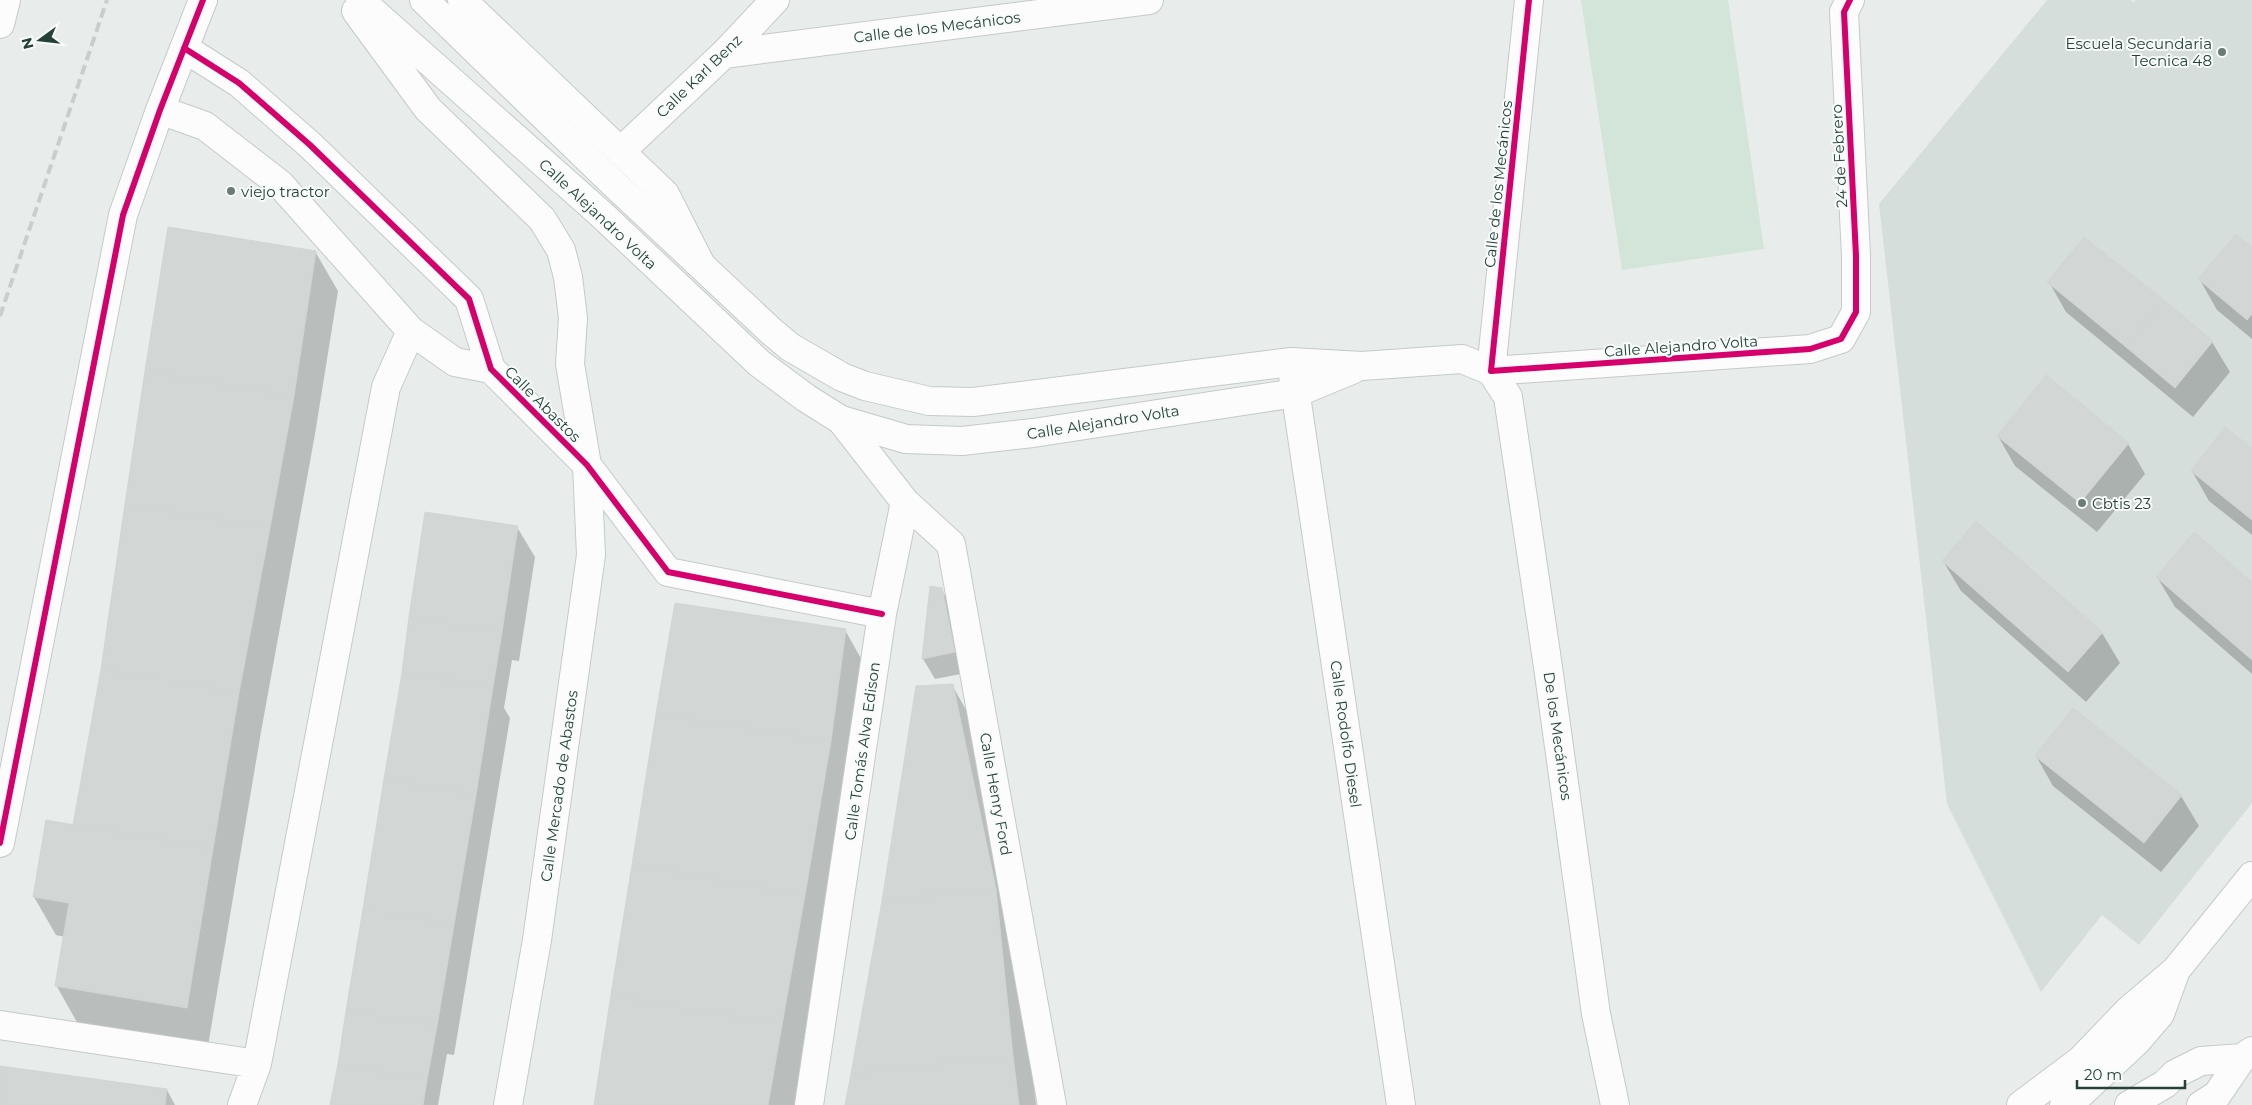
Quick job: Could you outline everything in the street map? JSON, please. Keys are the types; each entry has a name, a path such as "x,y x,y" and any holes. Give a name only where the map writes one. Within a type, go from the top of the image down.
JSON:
{"street":[{"path":"0,24 6,0"},
{"path":"0,843 123,215 160,110 203,0"},
{"name":"Calle Mercado de Abastos","path":"347,0 428,109 542,220 561,250 568,277 573,318 570,364 587,466 591,555 537,940 508,1105"},
{"name":"Calle Alejandro Volta","path":"360,0 601,214 759,363 806,398 841,420 906,439 962,441 1033,434 1296,393 1362,366"},
{"name":"Calle Alejandro Volta","path":"424,0 702,268 790,347 842,377 865,386 929,401 973,402 1291,362 1362,366 1462,359 1491,371 1810,349 1841,339 1856,312"},
{"path":"462,0 603,137 621,151 665,194 702,268"},
{"name":"Calle Karl Benz","path":"621,151 724,54 775,0"},
{"name":"Calle de los Mecánicos","path":"724,54 1149,0"},
{"name":"Calle de los Mecánicos","path":"1491,371 1529,0"},
{"name":"24 de Febrero","path":"1850,0 1844,12 1856,256 1856,312"},
{"name":"Calle Abastos","path":"184,48 239,83 310,145 469,299 491,370 587,466 668,572 882,614"},
{"name":"Calle Abastos","path":"160,110 205,126 280,184 411,331 454,362 491,370"},
{"path":"242,1105 257,1064 386,388 411,331"},
{"name":"Calle Rodolfo Diesel","path":"1291,362 1401,1105"},
{"name":"De los Mecánicos","path":"1491,371 1508,397 1550,676 1596,1014 1615,1105"},
{"path":"842,377 841,420 904,502"},
{"name":"Calle Tomás Alva Edison","path":"809,1105 882,614 904,502"},
{"name":"Calle Henry Ford","path":"904,502 951,544 1052,1105"},
{"path":"2021,1105 2081,1060 2128,1011 2176,970 2252,876"},
{"path":"2064,1105 2079,1095 2137,1041 2160,1014 2176,970"},
{"path":"0,1025 257,1064"},
{"path":"2129,1105 2166,1084 2175,1074 2201,1060 2247,1054"},
{"path":"2201,1105 2217,1095 2247,1054"}],"shaded area":[{"name":"Cbtis 23","path":"2047,0 2131,0 2134,3 2135,0 2252,0 2252,803 2139,945 2102,915 2041,992 1947,804 1879,204"}],"green space":[{"path":"1581,0 1728,0 1764,249 1622,270"}],"building":[{"path":"168,227 316,251 294,396 145,371"},
{"path":"2236,234 2252,247 2252,314 2247,320 2198,279"},
{"path":"2084,237 2164,300 2126,347 2047,282"},
{"path":"2164,300 2213,341 2175,388 2126,347"},
{"path":"145,371 294,396 270,528 125,504"},
{"path":"2046,375 2129,443 2080,503 1997,436"},
{"path":"2225,427 2252,448 2252,520 2191,471"},
{"path":"125,504 270,528 239,693 101,669"},
{"path":"425,512 518,526 502,632 409,617"},
{"path":"1976,521 2103,632 2068,672 1942,561"},
{"path":"2194,532 2252,582 2252,660 2156,577"},
{"path":"930,586 942,588 955,652 922,659"},
{"path":"675,603 846,629 831,741 656,714"},
{"path":"409,617 502,632 493,687 402,673"},
{"path":"101,669 239,693 213,849 73,825"},
{"path":"402,673 493,687 476,795 384,779"},
{"path":"953,684 996,889 882,901 916,686"},
{"path":"2073,708 2182,795 2144,843 2035,756"},
{"path":"656,714 831,741 805,895 632,865"},
{"path":"384,779 476,795 454,925 363,909"},
{"path":"46,820 213,849 187,1008 55,986 69,903 33,897"},
{"path":"632,865 805,895 782,1025 611,995"},
{"path":"996,889 1013,1056 851,1074 882,901"},
{"path":"363,909 454,925 437,1026 346,1011"},
{"path":"611,995 782,1025 768,1105 594,1105"},
{"path":"346,1011 437,1026 427,1080 338,1064"},
{"path":"1013,1056 1019,1105 845,1105 851,1074"},
{"path":"338,1064 427,1080 423,1105 330,1105"},
{"path":"0,1066 167,1089 165,1105 0,1105"}],"railway":[{"path":"0,316 107,0"}],"cycle path":[{"path":"0,843 123,215 160,110 203,0"},
{"path":"1529,0 1491,371 1810,349 1841,339 1856,312 1856,256 1844,12 1850,0"},
{"path":"184,48 239,83 310,145 469,299 491,369 587,465 668,572 882,614"}],"place":[{"name":"Escuela Secundaria Tecnica 48","path":"2222,52"},
{"name":"viejo tractor","path":"231,191"},
{"name":"Cbtis 23","path":"2082,503"}]}
